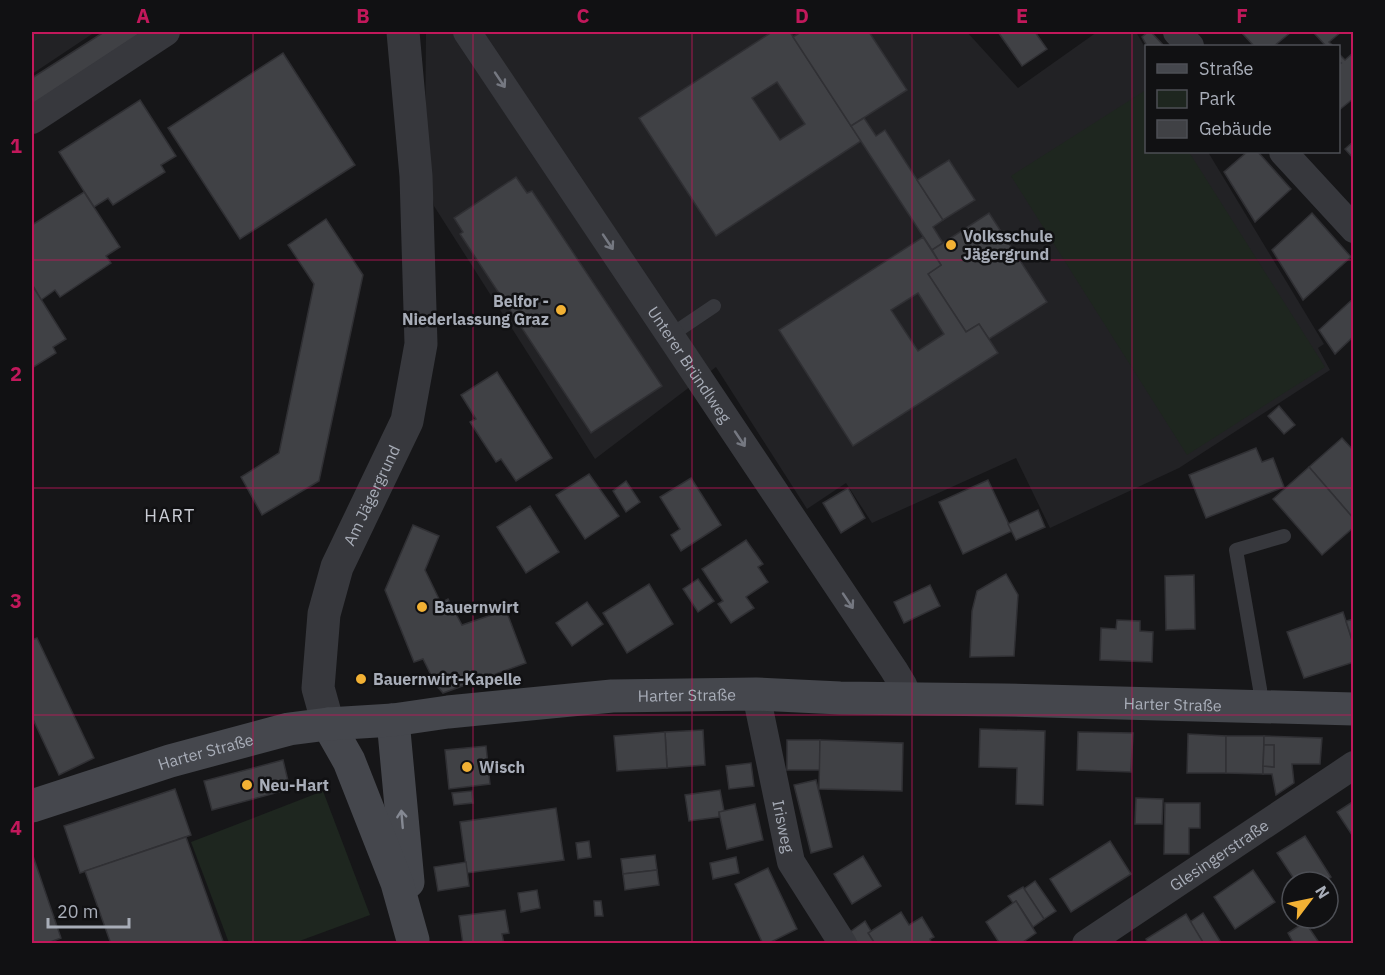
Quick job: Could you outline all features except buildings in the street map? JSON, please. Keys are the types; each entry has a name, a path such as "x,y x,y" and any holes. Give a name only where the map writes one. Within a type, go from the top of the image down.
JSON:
{"main road":[{"name":"Harter Straße","path":"32,806 170,761 290,729 612,696 756,694 840,698 1353,709"},
{"name":"Am Jägergrund","path":"393,720 413,942"},
{"name":"Am Jägergrund","path":"328,724 349,761 397,883 413,942"}],"street":[{"path":"32,120 166,32"},
{"name":"Am Jägergrund","path":"328,724 318,688 324,614 337,567 407,421 421,344 416,176 403,32"},
{"name":"Unterer Bründlweg","path":"467,32 894,670 909,699"},
{"path":"1177,32 1189,45"},
{"path":"1284,153 1353,229"},
{"name":"Irisweg","path":"756,694 791,862 843,944"},
{"name":"Glesingerstraße","path":"1086,944 1353,765"}],"lane":[{"path":"671,335 714,306"},
{"path":"1261,706 1236,550 1284,536"}],"shaded area":[{"path":"32,32 95,32 32,74"},
{"name":"Volksschule Jägergrund","path":"426,32 967,32 1018,88 1097,32 1136,32 1145,47 1145,153 1209,153 1324,344 1318,348 1330,370 1179,468 1050,528 1016,458 872,523 846,483 807,509 716,367 595,459 434,206 425,144"}],"green space":[{"path":"1145,91 1145,153 1190,153 1325,367 1187,455 1011,176"},
{"path":"323,791 370,915 294,943 229,943 191,842"}],"place":[{"name":"Volksschule Jägergrund","path":"951,245"},
{"name":"Belfor - Niederlassung Graz","path":"561,310"},
{"name":"Bauernwirt","path":"422,607"},
{"name":"Bauernwirt-Kapelle","path":"361,679"},
{"name":"Wisch","path":"467,767"},
{"name":"Neu-Hart","path":"247,785"}],"district":[{"name":"HART","path":"170,515"}]}
